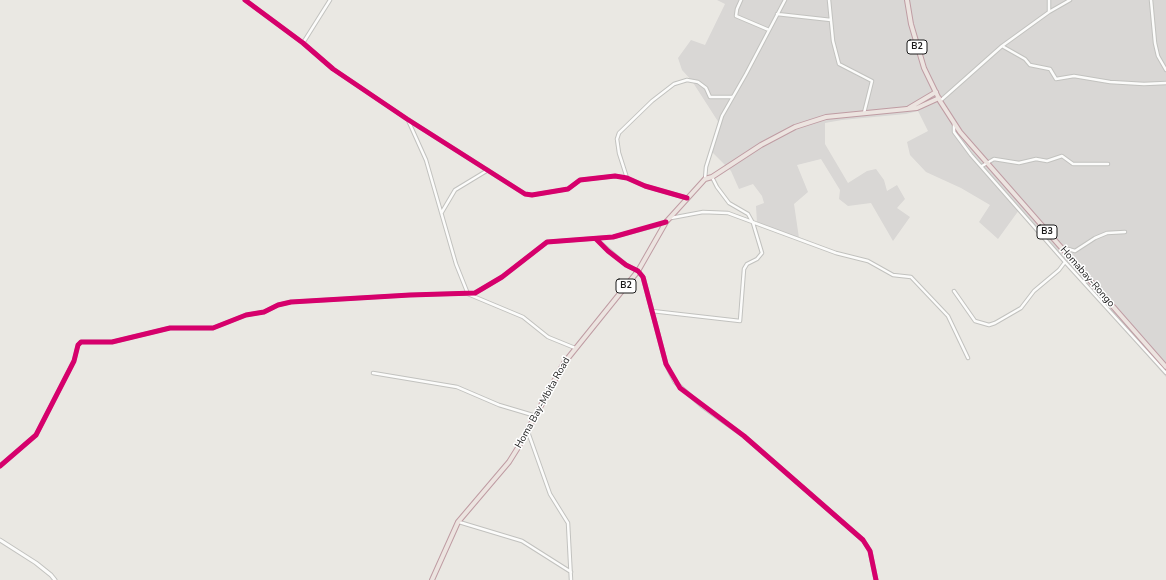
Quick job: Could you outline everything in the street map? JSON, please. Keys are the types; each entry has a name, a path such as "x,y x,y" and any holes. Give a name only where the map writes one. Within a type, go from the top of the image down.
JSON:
{"highway":[{"name":"B2","path":"907,0 916,42 924,68 936,92"},
{"name":"Homabay-Rongo","path":"936,92 954,123 984,164 1064,251 1166,370"},
{"name":"Homa Bay-Mbita Road","path":"909,108 936,92"},
{"name":"Homa Bay-Mbita Road","path":"432,580 458,522 509,462 528,432 547,391 574,348 638,271 666,222 705,179 761,144 795,127 826,117 898,111 921,106 940,99"}],"street":[{"path":"245,0 303,43 333,69 408,119 529,195 568,189 577,181 583,179 615,176 627,178 645,186 687,198"},
{"path":"303,43 330,0"},
{"path":"741,0 737,8 736,16 769,30"},
{"path":"705,179 706,167 715,135 732,97 746,74 785,0"},
{"path":"829,0 833,41 839,64 872,81 864,113"},
{"path":"1048,12 1049,0"},
{"path":"940,99 1002,46 1048,12 1070,0"},
{"path":"1151,0 1155,43 1158,56 1166,70"},
{"path":"777,14 831,20"},
{"path":"1002,46 1025,58 1030,65 1050,69 1056,79 1074,76 1110,82 1166,83"},
{"path":"627,178 619,152 617,139 619,133 652,101 674,84 687,80 698,82 704,85 710,97 732,97"},
{"path":"408,119 426,160 456,264 468,294 523,317 548,337 574,348"},
{"path":"1108,164 1073,164 1062,156 1047,161 1036,159 1019,163 997,159 984,164 1020,211 1065,262 1166,370"},
{"path":"442,212 455,190 488,170"},
{"path":"652,311 740,321 744,269 747,264 757,259 762,253 753,223 748,214 730,203 722,194 712,176"},
{"path":"1020,211 1025,207"},
{"path":"670,218 714,211 728,213 850,258 868,261 893,275 911,277 948,316 968,358"},
{"path":"0,466 36,435 74,361 78,345 81,342 112,342 170,328 214,328 246,315 264,312 278,305 291,302 475,293 486,288 547,242 613,237 666,222"},
{"path":"1064,251 1068,249 1075,251 1095,238 1108,233 1125,232"},
{"path":"596,239 626,265 638,271 644,277 666,364 680,388 744,436 862,540 870,551 876,580"},
{"path":"954,292 975,321 989,325 1021,308 1034,291 1060,270 1065,262"},
{"path":"373,373 457,387 499,405 536,416"},
{"path":"528,432 550,494 568,524 570,580"},
{"path":"458,522 522,541 570,572"},
{"path":"0,540 36,563 51,574 55,580"}],"shaded area":[{"path":"717,0 1166,0 1166,377 1019,210 998,239 979,222 990,205 961,188 926,172 910,155 907,142 928,131 918,111 906,114 825,123 825,144 848,183 867,171 876,169 884,180 887,191 897,185 905,199 897,208 910,217 893,241 871,203 848,206 839,199 840,190 821,159 797,165 808,192 794,204 799,238 757,223 756,206 764,203 762,196 753,184 739,189 731,171 712,152 719,123 692,81 682,70 678,58 691,40 705,45 725,4"}],"cycle path":[{"path":"245,0 303,43 333,69 407,119 525,194 532,195 568,189 580,180 615,176 627,178 645,186 687,198"},
{"path":"0,466 36,435 74,361 78,345 81,342 112,342 170,328 213,328 246,315 264,312 278,305 291,302 475,293 502,277 547,242 613,237 666,222"},
{"path":"596,239 608,251 626,265 638,271 643,277 666,364 680,388 744,436 863,540 870,551 876,580"}]}
